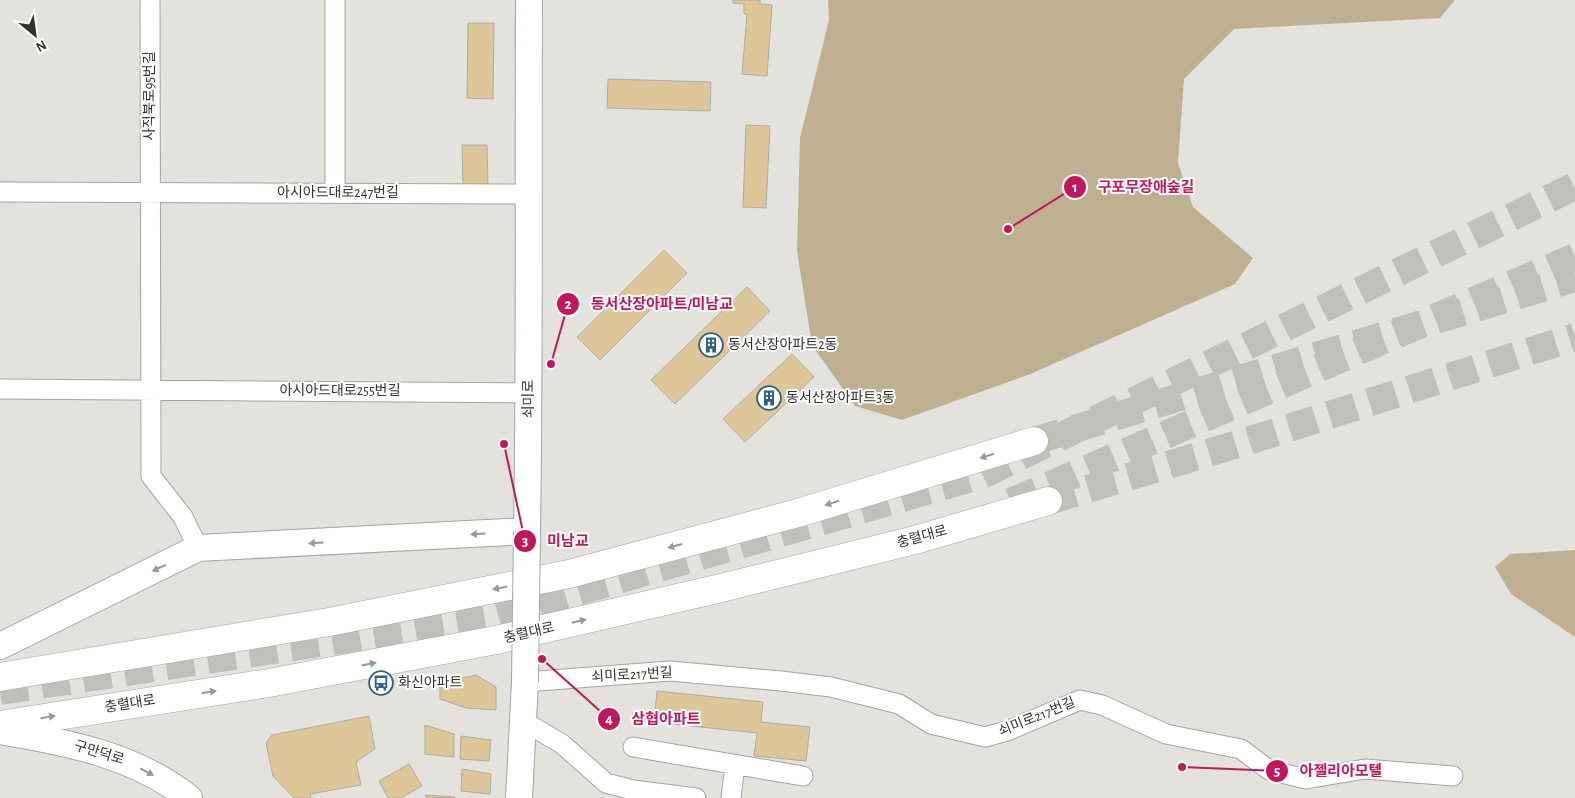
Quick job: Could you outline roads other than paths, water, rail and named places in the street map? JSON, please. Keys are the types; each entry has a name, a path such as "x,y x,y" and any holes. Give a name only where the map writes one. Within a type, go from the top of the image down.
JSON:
{"main road":[{"name":"쇠미로","path":"519,798 526,682 530,392 527,194 529,0"},
{"path":"0,677 329,622 569,574 798,513 1034,441"},
{"name":"충렬대로","path":"0,725 269,683 496,640 717,589 906,542 1048,501"},
{"path":"0,646 198,548 527,531"},
{"name":"구만덕로","path":"0,731 54,740 122,759 175,786 189,798"}],"street":[{"name":"사직북로95번길","path":"149,192 150,0"},
{"path":"335,0 335,193"},
{"name":"아시아드대로247번길","path":"0,192 527,194"},
{"path":"149,192 151,476 183,517 198,548"},
{"name":"아시아드대로255번길","path":"0,389 530,392"},
{"name":"쇠미로217번길","path":"526,682 670,671 781,680 831,687 899,704 931,724 985,737 1007,731 1080,700 1102,705 1166,734 1241,749 1269,770 1306,779 1365,769 1453,776"},
{"path":"523,722 562,744 606,784 633,790 696,798"},
{"path":"633,747 803,776"},
{"path":"731,798 735,765"}],"tunnel":[{"path":"0,691 486,618 982,475 1575,186"},
{"path":"1011,502 1575,257"},
{"path":"1034,441 1575,278"},
{"path":"1048,501 1248,441 1575,337"}],"place":[{"name":"구포무장애숲길","path":"1008,229"},
{"name":"동서산장아파트2동","path":"711,345"},
{"name":"동서산장아파트/미남교","path":"551,364"},
{"name":"동서산장아파트3동","path":"769,398"},
{"name":"미남교","path":"504,444"},
{"name":"삼협아파트","path":"542,659"},
{"name":"화신아파트","path":"381,683"},
{"name":"아젤리아모텔","path":"1182,767"}]}
